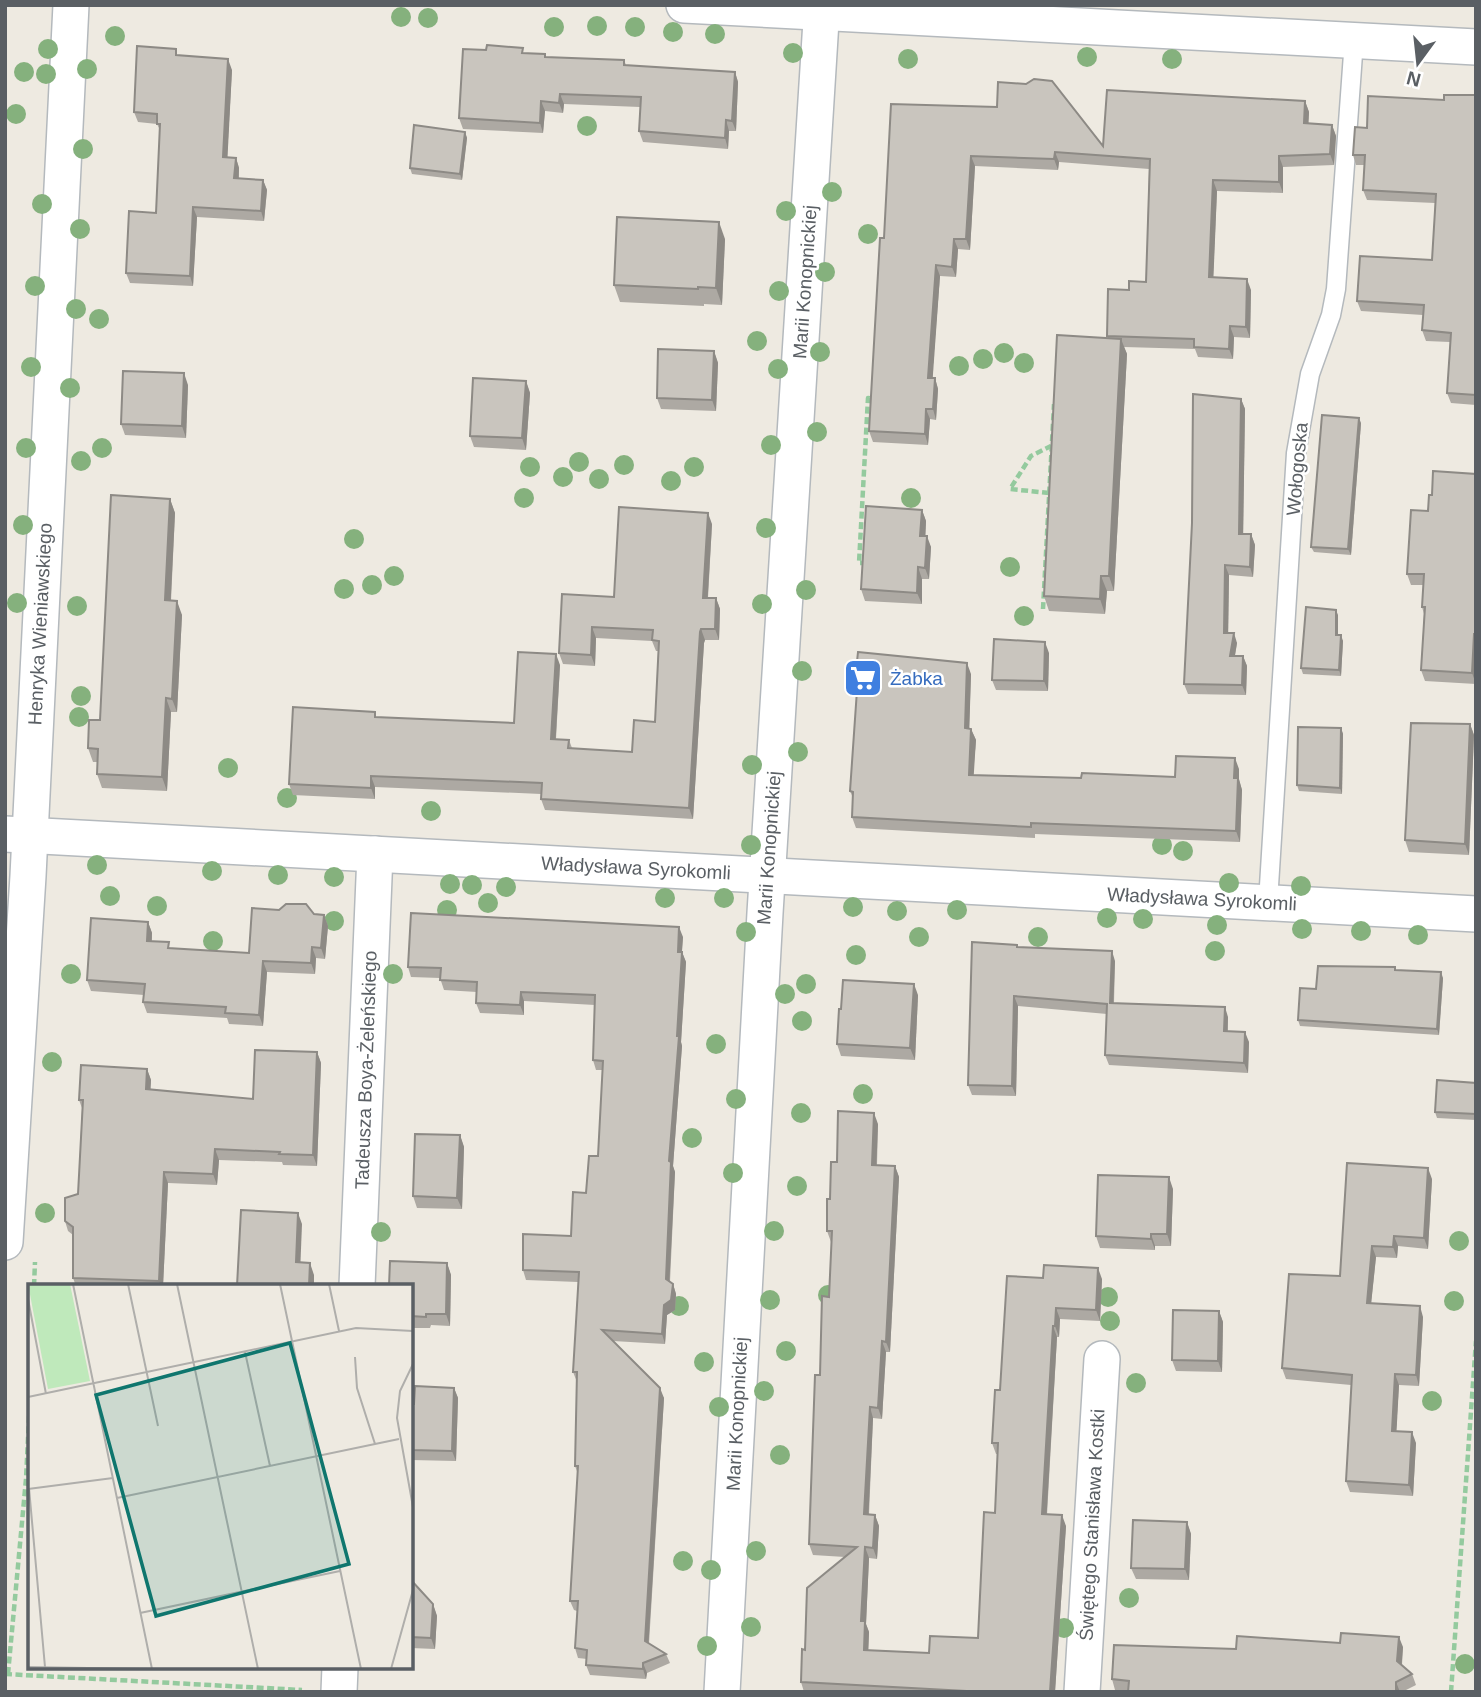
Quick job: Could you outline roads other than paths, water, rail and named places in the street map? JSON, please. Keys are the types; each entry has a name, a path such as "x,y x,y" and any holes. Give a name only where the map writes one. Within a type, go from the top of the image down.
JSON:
{"street":[{"name":"Henryka Wieniawskiego","path":"5,1242 17,835 71,5"},
{"path":"684,5 822,8 1476,47"},
{"name":"Marii Konopnickiej","path":"722,1692 768,875 822,8"},
{"name":"Władysława Syrokomli","path":"17,835 1476,914"},
{"name":"Tadeusza Boya-Żeleńskiego","path":"357,1284 375,854"},
{"name":"Świętego Stanisława Kostki","path":"1082,1692 1102,1359"},
{"path":"339,1692 340,1669"}],"lane":[{"name":"Wołogoska","path":"1268,902 1296,453 1310,374 1331,315 1336,289 1354,40"}],"place":[{"name":"Żabka","path":"863,678"}]}
